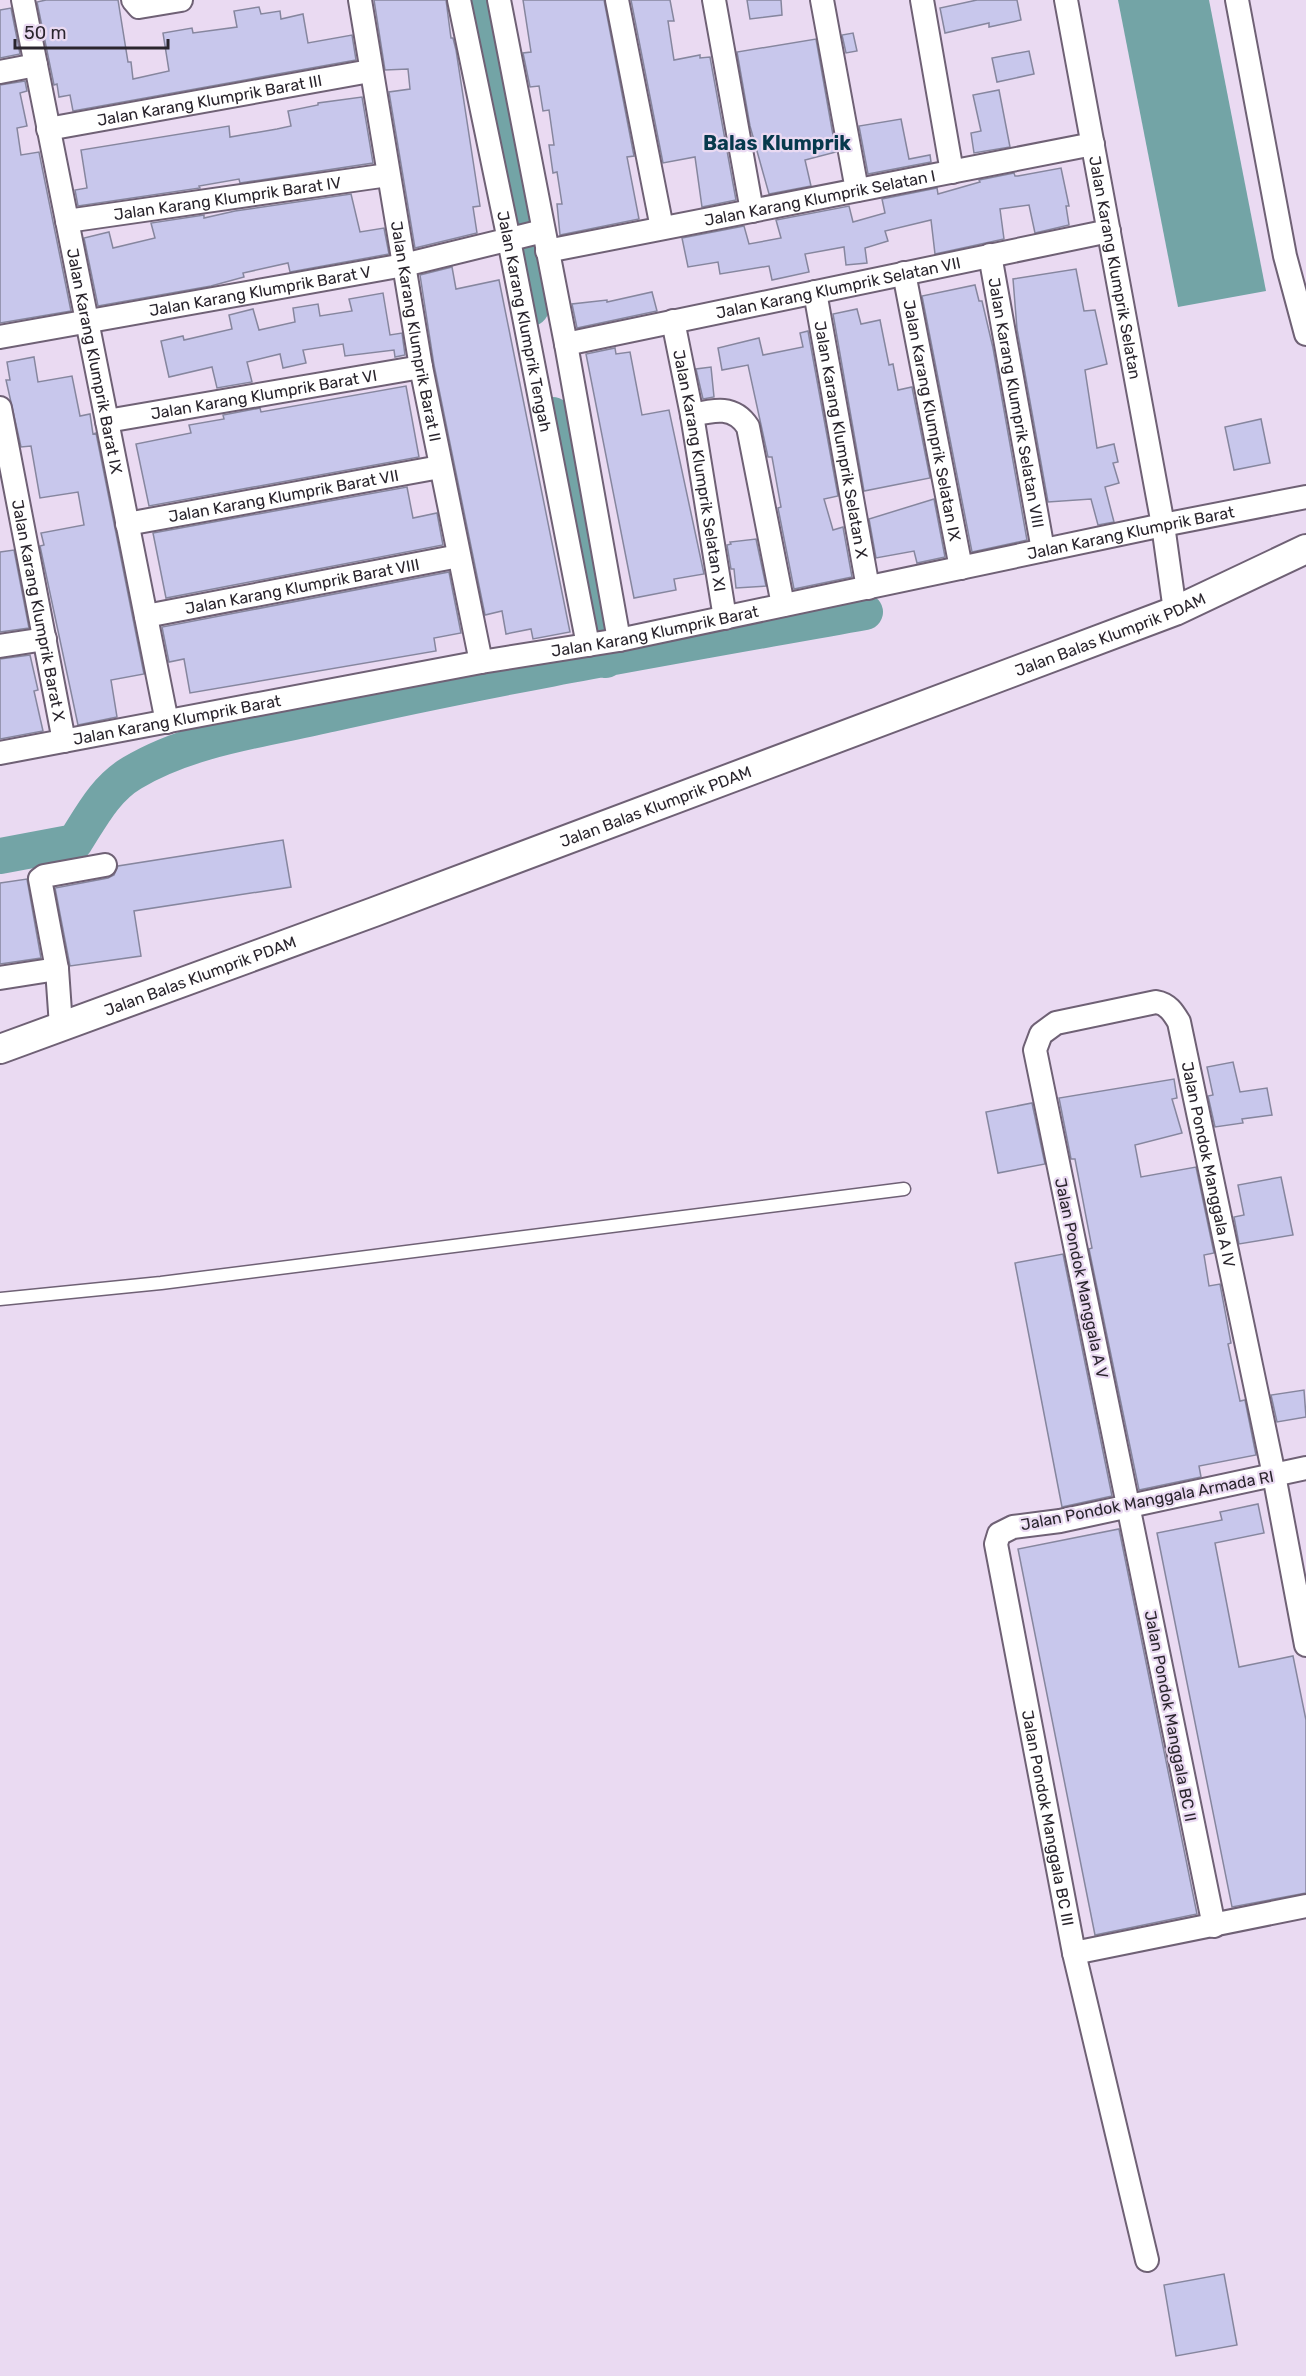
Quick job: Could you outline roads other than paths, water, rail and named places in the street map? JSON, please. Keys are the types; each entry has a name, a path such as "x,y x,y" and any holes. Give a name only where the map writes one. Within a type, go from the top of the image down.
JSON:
{"street":[{"name":"Jalan Karang Klumprik Barat IX","path":"22,0 167,722"},
{"path":"133,0 139,7 181,0"},
{"name":"Jalan Karang Klumprik Barat II","path":"360,0 421,367 481,662"},
{"name":"Jalan Karang Klumprik Tengah","path":"459,0 531,238 566,344 604,642"},
{"name":"Jalan Karang Klumprik Tengah","path":"499,0 531,238 604,642"},
{"path":"617,0 662,228"},
{"path":"714,0 752,211"},
{"path":"822,0 857,190"},
{"path":"922,0 952,172"},
{"name":"Jalan Karang Klumprik Selatan","path":"1066,0 1174,597"},
{"path":"1237,0 1294,255 1306,334"},
{"path":"0,72 36,65"},
{"name":"Jalan Karang Klumprik Barat III","path":"48,129 370,71"},
{"name":"Jalan Karang Klumprik Selatan I","path":"531,238 662,228 1093,144"},
{"name":"Jalan Karang Klumprik Barat IV","path":"67,221 388,175"},
{"name":"Jalan Karang Klumprik Selatan VII","path":"566,344 1108,231"},
{"name":"Jalan Karang Klumprik Barat V","path":"0,337 404,265 531,238"},
{"name":"Jalan Karang Klumprik Selatan VIII","path":"990,255 1043,550"},
{"name":"Jalan Karang Klumprik Selatan IX","path":"904,273 961,568"},
{"name":"Jalan Karang Klumprik Selatan X","path":"815,292 868,588"},
{"name":"Jalan Karang Klumprik Selatan XI","path":"673,321 692,415 724,618"},
{"name":"Jalan Karang Klumprik Barat VI","path":"107,421 421,367"},
{"name":"Jalan Karang Klumprik Barat X","path":"0,408 64,741"},
{"path":"692,415 710,411 730,411 742,417 748,427 783,605"},
{"name":"Jalan Karang Klumprik Barat VII","path":"127,524 440,467"},
{"name":"Jalan Karang Klumprik Barat","path":"0,753 481,662 604,642 1043,550 1164,533 1306,497"},
{"name":"Jalan Balas Klumprik PDAM","path":"0,1049 374,912 1174,597 1306,549"},
{"name":"Jalan Karang Klumprik Barat VIII","path":"146,616 459,556"},
{"path":"0,646 45,639"},
{"path":"61,1026 57,969 40,879 44,876 105,865"},
{"path":"0,978 57,969"},
{"name":"Jalan Pondok Manggala A IV","path":"1035,1050 1041,1034 1056,1023 1156,1002 1163,1003 1172,1010 1179,1022 1274,1475"},
{"name":"Jalan Pondok Manggala A V","path":"1035,1050 1128,1507"},
{"name":"Jalan Pondok Manggala Armada RI","path":"996,1544 999,1534 1012,1527 1060,1521 1306,1468"},
{"path":"1274,1475 1306,1645"},
{"name":"Jalan Pondok Manggala BC II","path":"1128,1507 1214,1926"},
{"name":"Jalan Pondok Manggala BC III","path":"996,1544 1074,1953 1147,2260"},
{"path":"1074,1953 1306,1906"}],"lane":[{"path":"0,1299 161,1283 904,1188"}],"waterway":[{"path":"471,0 523,245 531,308"},
{"path":"553,415 601,623 606,660"},
{"path":"0,856 75,842 99,804 122,780 155,761 203,743 464,686 865,612"}],"district":[{"name":"Balas Klumprik","path":"777,143"}]}
